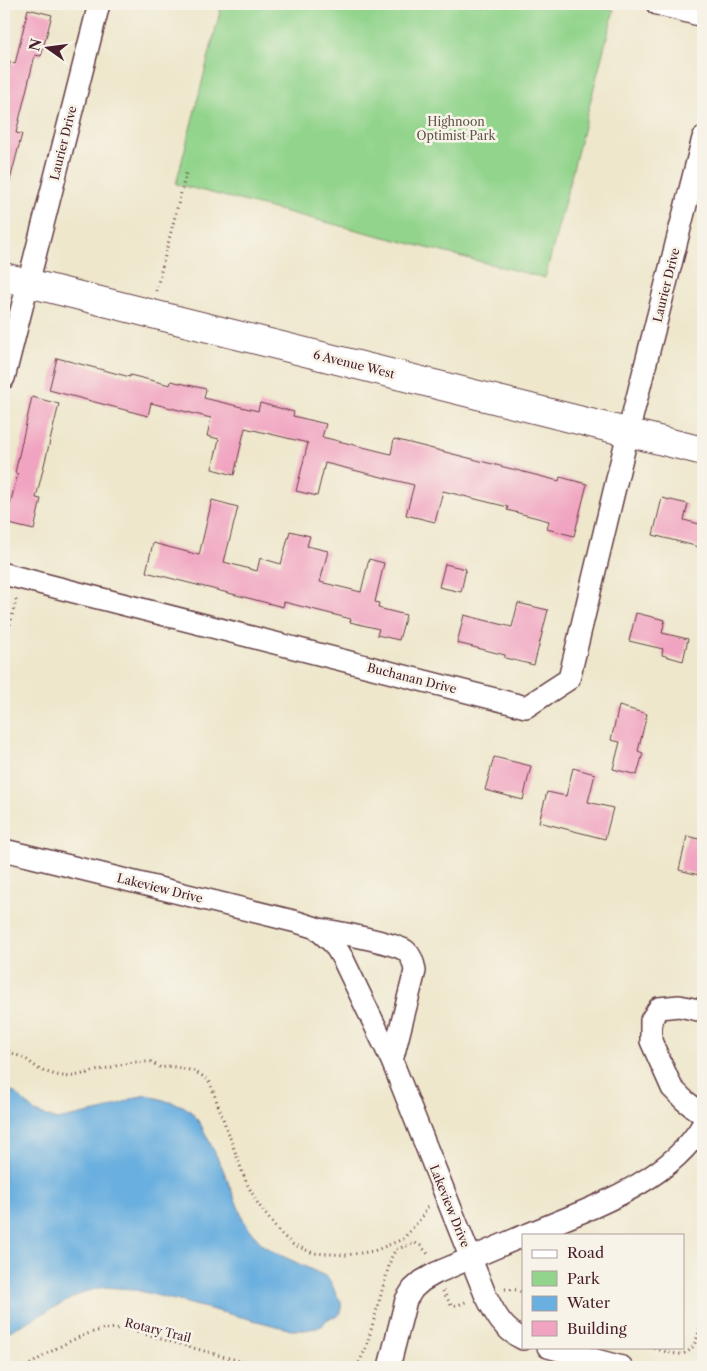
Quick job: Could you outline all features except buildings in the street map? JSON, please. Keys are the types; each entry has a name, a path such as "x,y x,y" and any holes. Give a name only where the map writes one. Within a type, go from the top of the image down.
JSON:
{"street":[{"name":"Laurier Drive","path":"16,280 99,4"},
{"path":"657,4 703,16"},
{"name":"Laurier Drive","path":"628,433 703,138"},
{"name":"6 Avenue West","path":"16,280 703,452"},
{"path":"4,378 16,280"},
{"name":"Buchanan Drive","path":"12,576 526,707 569,679 628,433"},
{"name":"Lakeview Drive","path":"4,850 405,950 412,959 415,971 392,1061"},
{"name":"Lakeview Drive","path":"316,928 334,944 343,959 392,1061 494,1312 505,1328 522,1339"},
{"path":"703,1011 679,1006 659,1008 651,1020 651,1041 672,1088 703,1114"},
{"path":"527,1234 616,1197 648,1179 696,1136 703,1124"},
{"path":"389,1367 406,1300 412,1290 422,1280 436,1272 522,1236"},
{"path":"552,1348 622,1367"}],"path":[{"path":"151,313 186,173"},
{"path":"4,649 12,576"},
{"path":"4,1049 27,1060 40,1070 56,1075 70,1077 133,1062 150,1062 161,1068 170,1066 194,1071 209,1080 246,1182 258,1204 279,1232 292,1244 313,1253 356,1254 374,1251 403,1239 422,1217 442,1183"},
{"path":"654,1348 677,1354 687,1353 694,1346 703,1308"},
{"name":"Rotary Trail","path":"26,1367 53,1350 76,1339 106,1329 126,1329 262,1367"}],"green space":[{"name":"Highnoon Optimist Park","path":"222,4 589,4 614,10 545,278 176,184"}],"water":[{"path":"4,1088 14,1092 35,1112 57,1120 105,1110 136,1097 147,1095 183,1106 192,1112 201,1125 222,1167 243,1219 251,1232 264,1246 274,1252 325,1276 341,1301 340,1313 326,1320 322,1326 305,1330 292,1330 132,1289 104,1287 84,1292 4,1334"}]}
